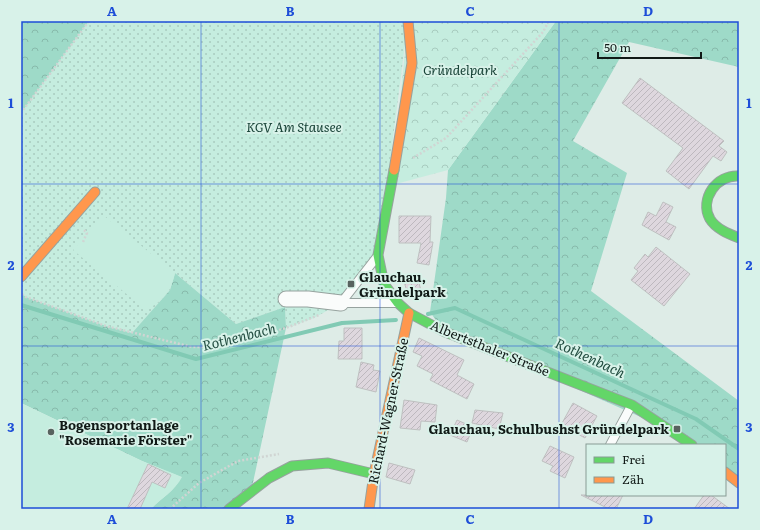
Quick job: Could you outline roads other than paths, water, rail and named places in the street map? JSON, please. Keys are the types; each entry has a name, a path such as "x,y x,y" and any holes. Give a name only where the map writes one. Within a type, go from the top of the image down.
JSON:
{"street":[{"name":"Albertsthaler Straße","path":"408,21 412,62 396,166 378,256 384,284 398,303 409,313 445,332 632,405 660,422 691,444"},
{"path":"739,176 721,181 710,191 707,205 711,220 724,231 739,238"},
{"path":"21,277 95,192"},
{"path":"286,299 308,299 341,303"},
{"name":"Richard-Wagner-Straße","path":"369,509 374,474 409,313"},
{"path":"229,509 269,478 292,466 328,463 374,474"},
{"path":"726,473 739,483"}],"lane":[{"path":"341,303 378,256"},
{"path":"341,303 398,303"},
{"path":"611,444 632,405"}],"waterway":[{"name":"Rothenbach","path":"21,305 196,359 342,323 396,320"},
{"name":"Rothenbach","path":"428,314 455,308 696,419 739,449"}],"place":[{"name":"Glauchau, Gründelpark","path":"351,284"},
{"name":"Glauchau, Schulbushst Gründelpark","path":"677,429"},
{"name":"Bogensportanlage \"Rosemarie Förster\"","path":"51,432"}],"park label":[{"name":"Gründelpark","path":"460,70"},
{"name":"KGV Am Stausee","path":"294,127"}]}
